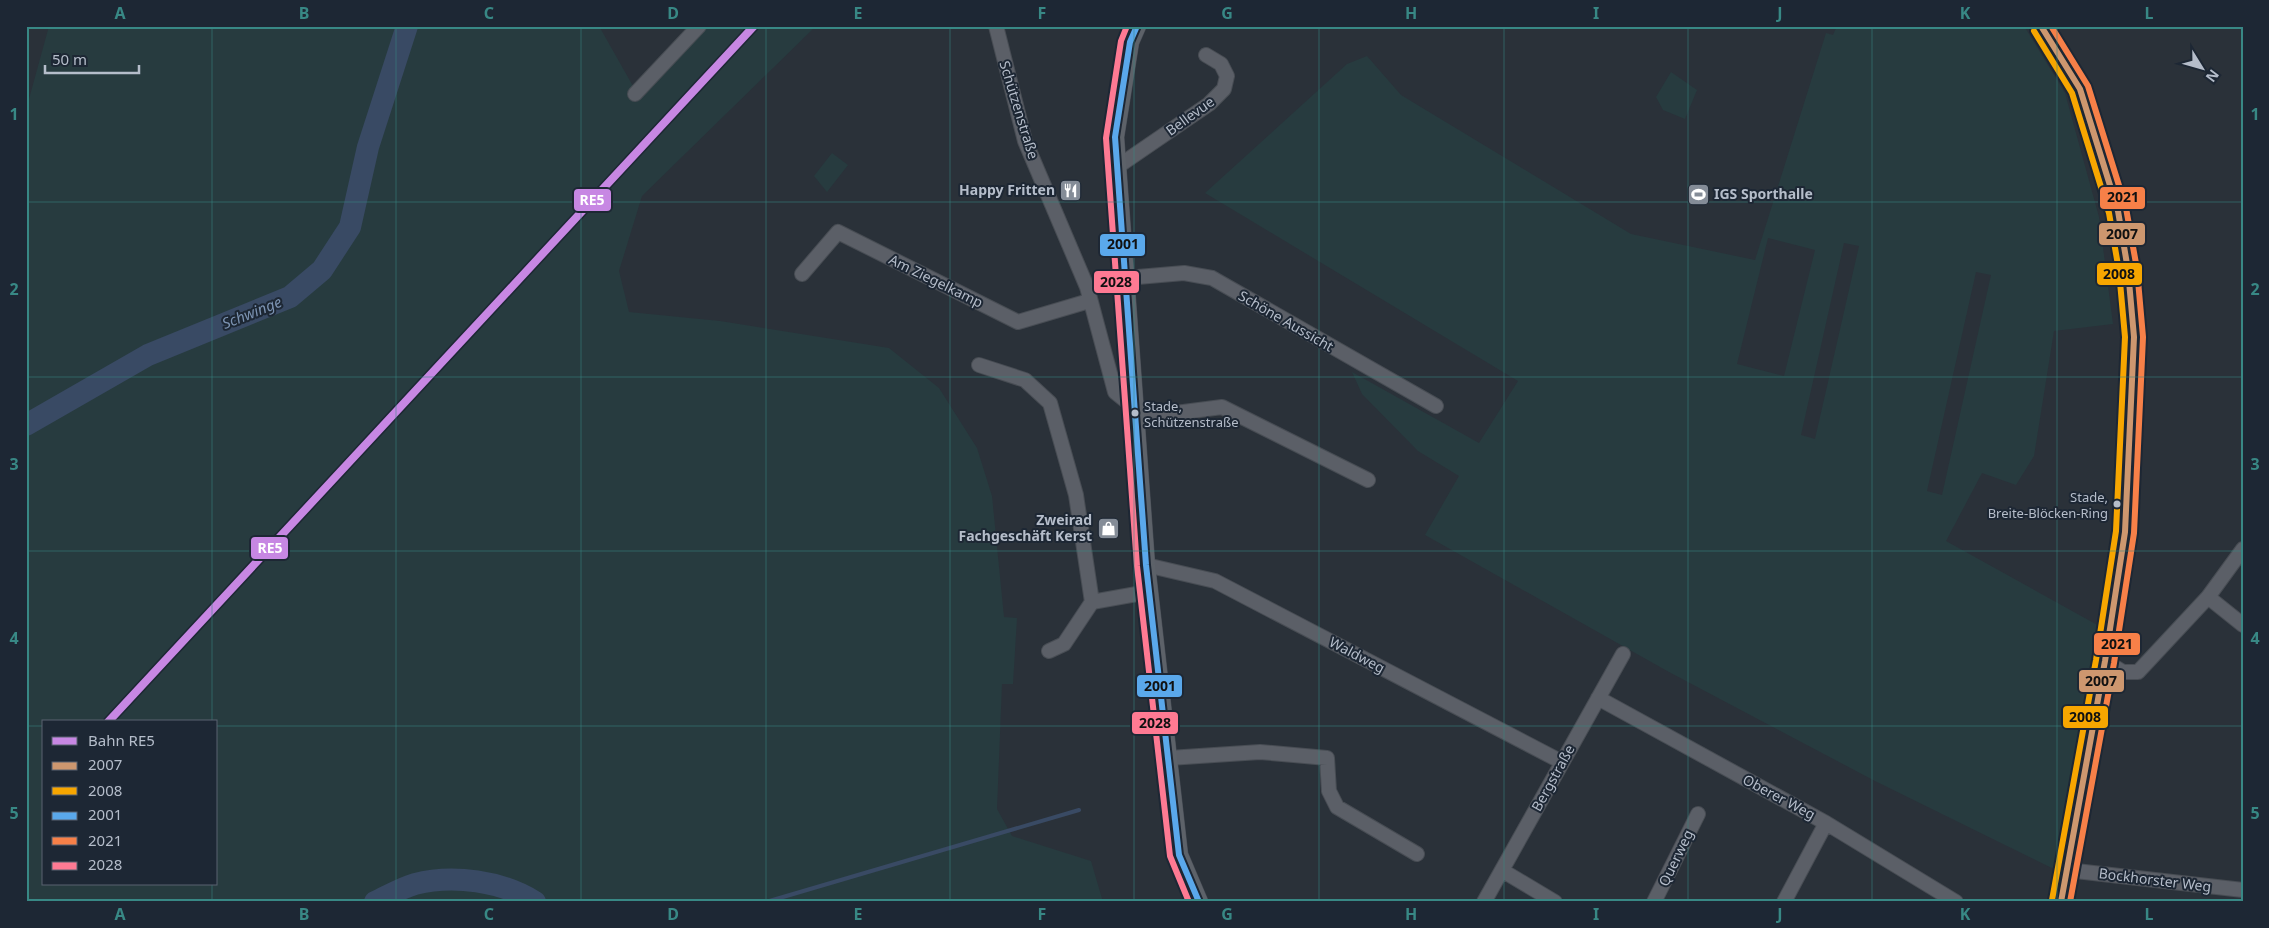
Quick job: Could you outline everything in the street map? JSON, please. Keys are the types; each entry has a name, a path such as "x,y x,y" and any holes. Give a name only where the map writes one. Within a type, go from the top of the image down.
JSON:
{"main road":[{"path":"1136,26 1130,42 1115,137 1117,166 1148,592 1179,855 1199,902"}],"street":[{"path":"635,94 699,26"},
{"name":"Schützenstraße","path":"996,26 1025,141 1087,288 1089,302 1115,392 1136,414"},
{"path":"2041,26 2080,89 2118,211 2128,270 2134,338 2127,504 2105,661 2061,902"},
{"name":"Bellevue","path":"1117,166 1209,104 1224,89 1227,76 1221,64 1206,55"},
{"name":"Am Ziegelkamp","path":"802,274 838,232 1018,322 1089,302"},
{"name":"Schöne Aussicht","path":"1126,278 1184,273 1212,278 1436,406"},
{"path":"979,365 1025,380 1050,403 1076,495 1092,602 1064,644 1049,651"},
{"path":"1136,414 1222,407 1368,480"},
{"path":"2105,661 2123,672 2138,672 2208,598 2243,549"},
{"name":"Waldweg","path":"1146,565 1215,581 1562,762"},
{"path":"1092,602 1148,592"},
{"path":"2208,598 2243,625"},
{"name":"Bergstraße","path":"1484,902 1623,654"},
{"name":"Oberer Weg","path":"1598,698 1826,822 1956,902"},
{"path":"1169,758 1260,752 1327,758 1329,791 1337,807 1417,854"},
{"name":"Querweg","path":"1654,902 1698,814"},
{"path":"1784,902 1826,822"},
{"name":"Bockhorster Weg","path":"2067,870 2243,890"},
{"path":"1502,871 1555,902"}],"green space":[{"path":"49,26 599,26 638,95 702,26 816,26 642,196 619,271 629,312 720,321 889,348 939,388 977,448 992,496 1004,617 1017,618 1013,684 1002,684 997,809 1012,836 1091,861 1103,902 26,902 26,110"},
{"path":"1837,26 2024,26 2065,93 2099,217 2113,324 2054,331 2034,456 2016,485 1982,473 1946,541 2101,627 2060,872 1875,781 1669,672 1425,535 1459,476 1418,451 1362,394 1352,372 1479,443 1518,381 1205,193 1347,64 1367,56 1401,95 1631,234 1755,260 1826,33 1833,35","holes":["1768,238 1815,250 1784,376 1737,364","1844,243 1859,246 1815,439 1801,435","1976,272 1991,275 1942,495 1927,491"]},
{"path":"1671,72 1697,90 1685,119 1663,110 1656,97"},
{"path":"832,153 848,165 827,192 814,176"}],"waterway":[{"name":"Schwinge","path":"26,425 148,355 290,297 322,270 350,227 368,147 407,26"},
{"path":"766,902 1079,810"},
{"path":"375,902 415,884 445,880 477,881 493,884 535,902"}],"rail line":[{"name":"RE5","path":"110,720 754,26"}],"transit line":[{"name":"2028","path":"1127,26 1121,41 1106,138 1137,566 1170,856 1189,902"},
{"name":"2001","path":"1137,26 1130,42 1115,137 1146,565 1179,855 1199,902"},
{"name":"2007","path":"2041,26 2080,89 2118,211 2128,270 2134,337 2125,532 2105,661 2061,902"},
{"name":"2021","path":"2051,26 2088,86 2126,208 2137,269 2143,337 2134,533 2114,663 2070,902"},
{"name":"2008","path":"2034,31 2072,93 2109,213 2119,271 2125,337 2116,531 2096,660 2052,900"}],"place":[{"name":"Happy Fritten","path":"1071,190"},
{"name":"IGS Sporthalle","path":"1698,194"},
{"name":"Stade, Schützenstraße","path":"1135,413"},
{"name":"Stade, Breite-Blöcken-Ring","path":"2117,504"},
{"name":"Zweirad Fachgeschäft Kerst","path":"1108,528"}]}
